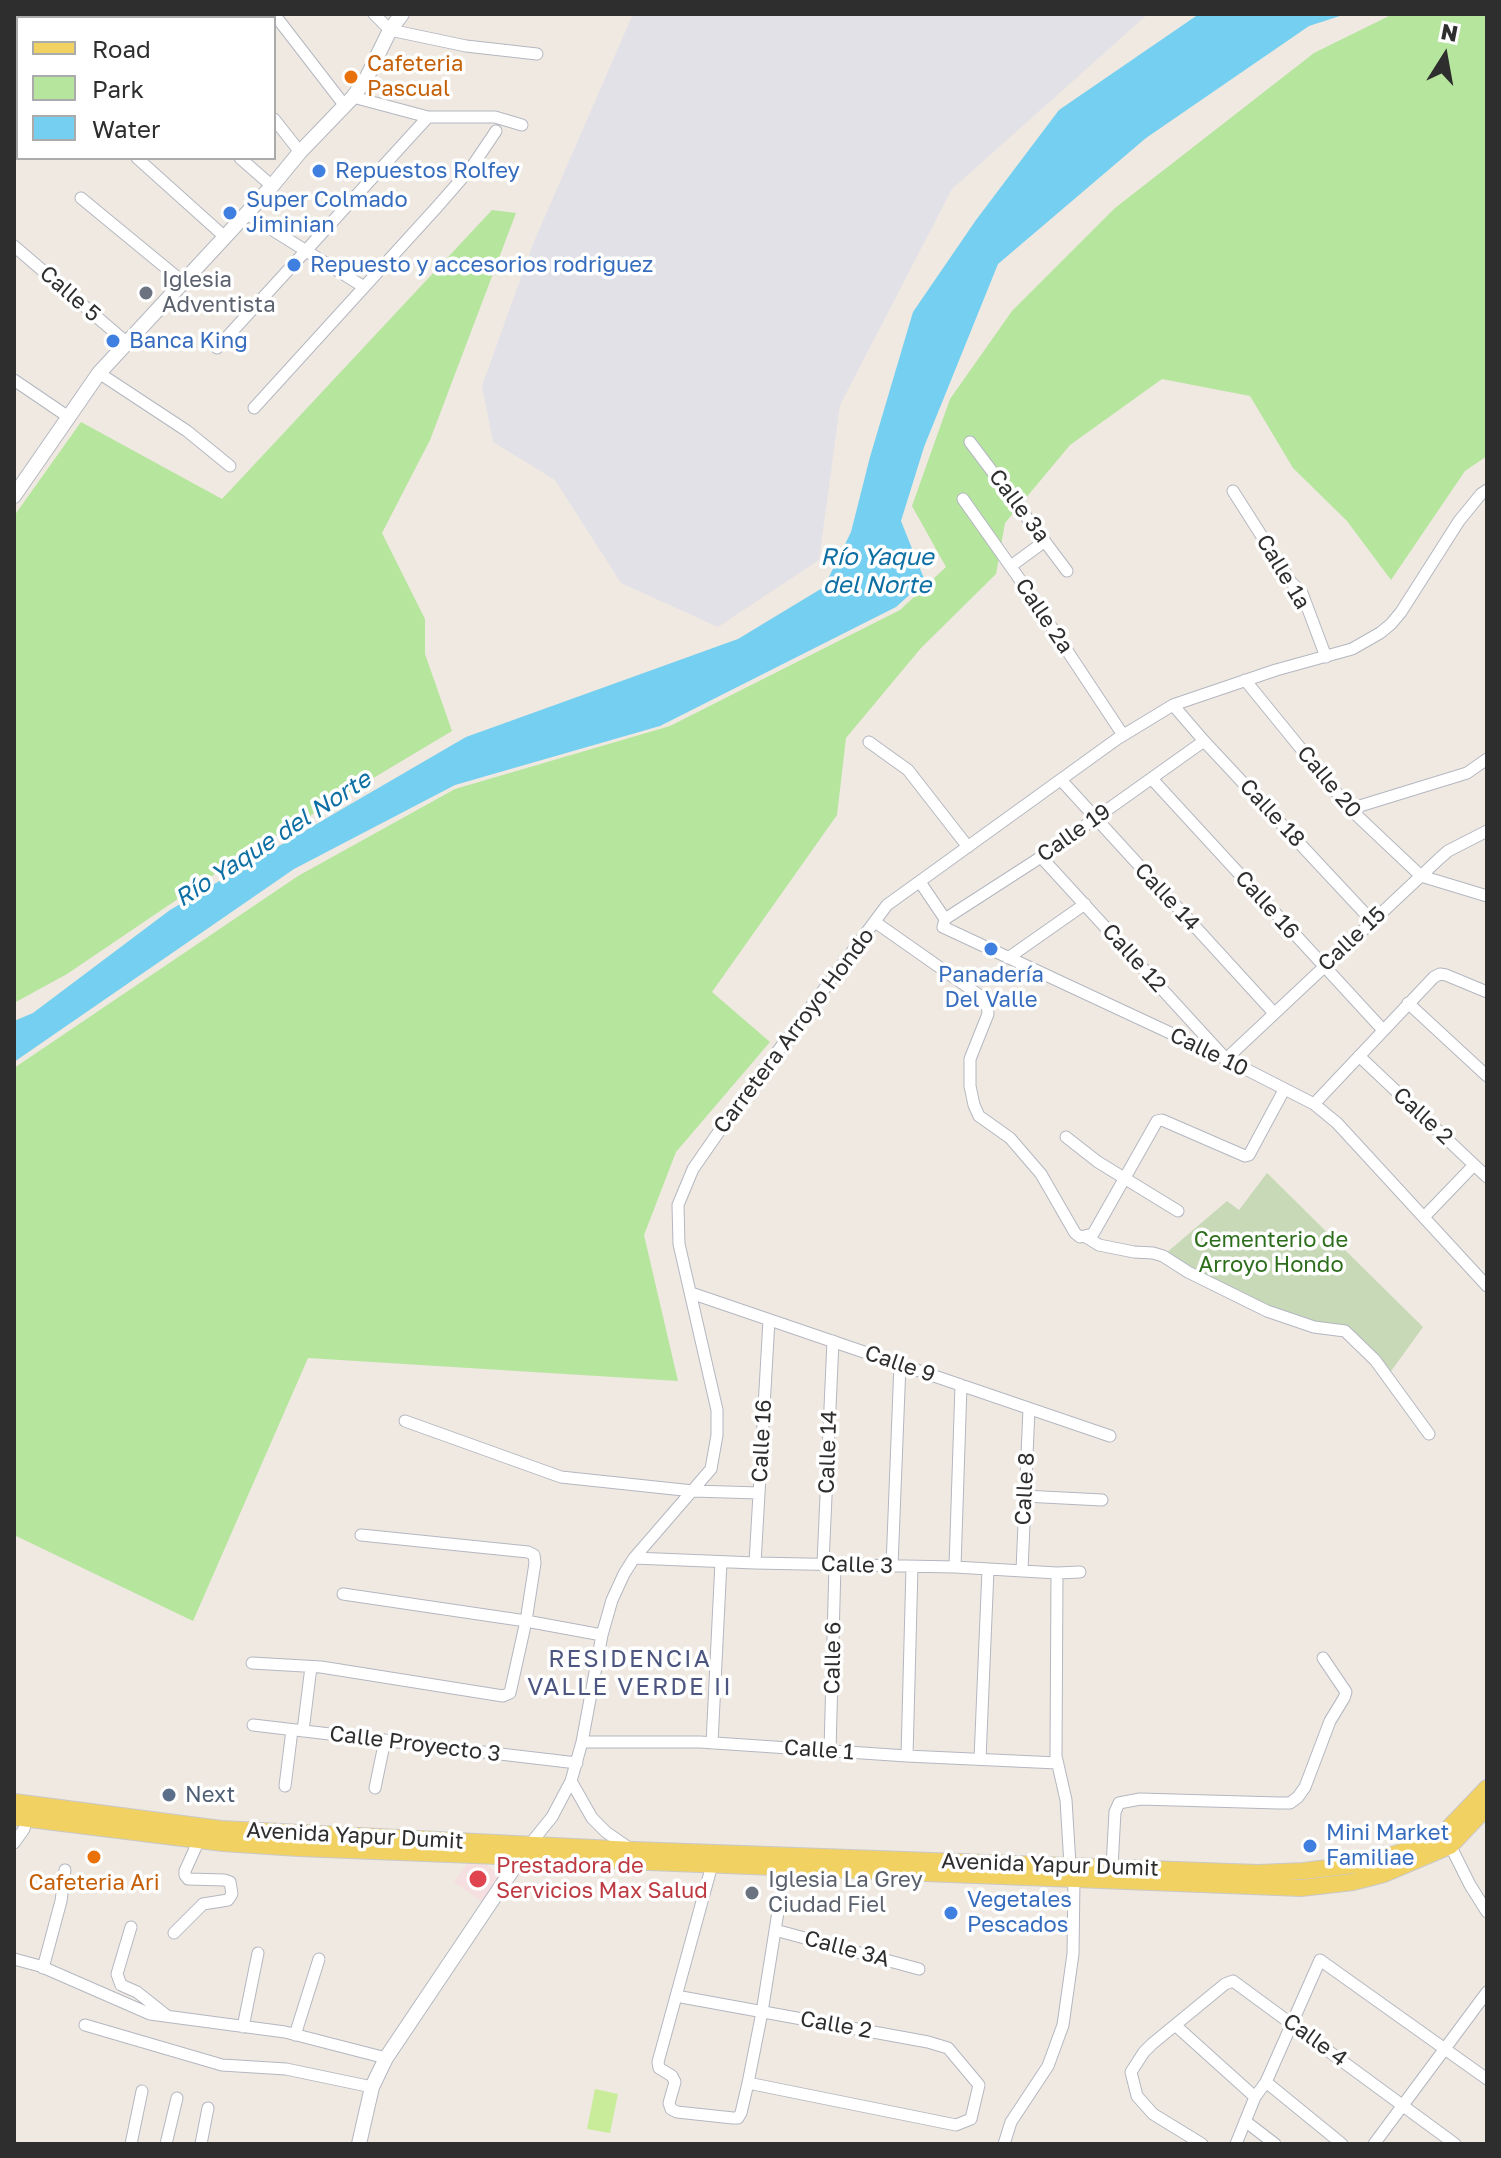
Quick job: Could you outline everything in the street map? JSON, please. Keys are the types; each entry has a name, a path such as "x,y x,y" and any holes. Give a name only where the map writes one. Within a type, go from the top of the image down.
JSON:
{"main road":[{"path":"14,496 99,373 349,101 367,77 390,30 402,14"},
{"name":"Avenida Yapur Dumit","path":"21,1818 150,1828 221,1829 712,1865 1072,1872 1112,1867 1258,1873 1362,1864 1447,1839 1487,1788"},
{"name":"Avenida Yapur Dumit","path":"14,1802 199,1840 299,1848 633,1850 1072,1872 1301,1888 1353,1882 1384,1874 1447,1839 1487,1807"},
{"path":"359,2144 372,2087 386,2058 525,1851"}],"street":[{"path":"374,14 390,30 466,46 537,54"},
{"path":"276,16 349,101 428,117 495,117 522,125"},
{"path":"217,348 428,117"},
{"path":"276,122 300,152"},
{"path":"254,408 471,168 496,131"},
{"path":"139,160 225,237"},
{"path":"242,160 272,186"},
{"path":"81,198 183,282"},
{"path":"247,214 364,287"},
{"name":"Calle 5","path":"14,246 126,342"},
{"path":"99,373 187,431 230,466"},
{"path":"14,380 67,416"},
{"name":"Calle 3ª","path":"970,442 1067,571"},
{"name":"Calle 1ª","path":"1233,491 1291,582 1302,593 1326,657"},
{"name":"Carretera Arroyo Hondo","path":"525,1851 552,1817 571,1781 582,1742 602,1635 612,1600 624,1574 634,1558 711,1469 717,1435 717,1410 679,1244 678,1205 693,1169 736,1107 887,905 1123,735 1173,705 1367,642 1391,624 1459,521 1485,496"},
{"name":"Calle 2ª","path":"963,499 1123,735"},
{"path":"1011,566 1045,541"},
{"name":"Calle 20","path":"1245,680 1350,809 1421,876"},
{"name":"Calle 18","path":"1173,705 1372,921"},
{"name":"Calle 19","path":"944,921 1041,857 1204,741"},
{"path":"869,742 908,770 968,847"},
{"path":"1350,809 1467,773 1487,759"},
{"name":"Calle 16","path":"1152,779 1383,1030"},
{"name":"Calle 14","path":"1061,780 1274,1013"},
{"name":"Calle 15","path":"1226,1059 1448,851 1487,831"},
{"name":"Calle 12","path":"1041,857 1226,1059"},
{"path":"1421,876 1487,896"},
{"path":"920,882 944,921"},
{"path":"1008,958 1085,904"},
{"name":"Calle 10","path":"944,921 943,927 947,930 1226,1059 1314,1104 1337,1123 1487,1286"},
{"path":"875,922 987,1002 988,1014 970,1059 974,1105 979,1116 1010,1138 1041,1174 1080,1237 1093,1234 1157,1121 1162,1120 1240,1155 1249,1155 1284,1090"},
{"path":"1314,1104 1434,977 1440,974 1487,992"},
{"path":"1408,1003 1487,1076"},
{"name":"Calle 2","path":"1359,1056 1487,1177"},
{"path":"1066,1137 1124,1179 1178,1211"},
{"path":"1424,1217 1474,1165"},
{"path":"1086,1237 1099,1245 1163,1256 1188,1272 1267,1311 1314,1327 1345,1331 1375,1360 1429,1434"},
{"name":"Calle 9","path":"691,1293 1110,1436"},
{"name":"Calle 16","path":"755,1563 769,1320"},
{"name":"Calle 14","path":"829,1564 833,1341"},
{"path":"892,1566 900,1364"},
{"path":"955,1567 961,1385"},
{"name":"Calle 8","path":"1022,1570 1029,1409"},
{"path":"405,1421 561,1477 693,1491 759,1493"},
{"path":"1024,1496 1102,1500"},
{"path":"252,1663 311,1667 505,1696 512,1691 526,1621 534,1555 361,1535"},
{"name":"Calle 3","path":"634,1558 1080,1572"},
{"path":"712,1743 721,1562"},
{"name":"Calle 6","path":"829,1564 830,1750"},
{"path":"907,1756 912,1567"},
{"path":"980,1759 988,1570"},
{"path":"1004,2144 1011,2122 1048,2066 1063,2025 1073,1954 1072,1872 1066,1800 1057,1763 1057,1573"},
{"path":"343,1594 602,1635"},
{"path":"1112,1867 1115,1812 1119,1803 1140,1799 1290,1803 1298,1797 1305,1787 1330,1721 1346,1692 1323,1658"},
{"path":"285,1786 311,1667"},
{"name":"Calle Proyecto 3","path":"253,1725 577,1763"},
{"path":"375,1788 385,1740"},
{"name":"Calle 1","path":"582,1742 712,1743 1057,1763"},
{"path":"571,1781 592,1818 606,1832 633,1850"},
{"path":"14,1843 24,1829 21,1818"},
{"path":"1447,1839 1487,1912"},
{"path":"174,1933 203,1904 228,1900 232,1894 230,1882 188,1879 185,1875 199,1840"},
{"path":"712,1865 658,2062 659,2068 672,2076 675,2082 669,2103 671,2109 733,2118 738,2118 741,2113 748,2083 785,1868"},
{"path":"43,1968 57,1918 65,1870"},
{"path":"131,1927 117,1974 121,1985 137,1992 167,2016"},
{"name":"Calle 3A","path":"775,1930 919,1969"},
{"path":"243,2027 258,1953"},
{"path":"14,1959 43,1968 150,2014 295,2035 386,2058"},
{"path":"295,2035 319,1959"},
{"path":"1236,2144 1320,1960 1487,2079"},
{"name":"Calle 4","path":"1175,2025 1225,1984 1233,1981 1455,2144"},
{"path":"1374,2144 1487,1992"},
{"name":"Calle 2","path":"676,1996 928,2042 948,2048 979,2085 971,2119 956,2125 748,2083"},
{"path":"85,2025 222,2065 286,2069 372,2087"},
{"path":"1202,2144 1153,2114 1137,2096 1131,2072 1144,2052 1175,2025 1255,2097"},
{"path":"1266,2082 1342,2144"},
{"path":"131,2144 142,2091"},
{"path":"166,2144 177,2098"},
{"path":"201,2144 208,2108"},
{"path":"1245,2121 1275,2144"}],"shaded area":[{"path":"633,14 1148,14 952,189 840,405 819,560 718,627 621,583 555,480 493,442 482,386 533,244"},
{"name":"Prestadora de Servicios Max Salud","path":"474,1855 502,1877 484,1903 454,1882"}],"green space":[{"path":"1393,14 1487,14 1487,456 1465,471 1391,580 1347,521 1293,468 1250,396 1162,379 1070,445 1005,523 996,574 921,648 846,738 837,815 712,992 770,1042 676,1152 644,1235 678,1381 308,1358 193,1621 14,1535 14,1068 298,876 455,789 670,726 900,610 946,567 912,506 950,399 1012,311 1115,208 1314,53"},
{"path":"492,210 516,213 430,440 382,533 425,619 425,654 452,731 231,863 67,974 14,1003 14,516 81,422 222,499"},
{"name":"Cementerio de Arroyo Hondo","path":"1267,1173 1423,1327 1389,1374 1348,1330 1272,1311 1165,1254 1227,1201 1239,1210"},
{"path":"595,2089 618,2094 610,2133 587,2129"}],"water":[{"name":"Río Yaque del Norte","path":"1199,14 1346,14 1309,26 1146,138 998,264 924,447 901,521 925,581 896,607 660,726 455,785 294,869 14,1062 14,1021 33,1013 170,910 337,812 466,737 738,639 824,587 851,532 913,312 976,220 1059,110"}],"place":[{"name":"Cafeteria Pascual","path":"351,77"},
{"name":"Repuestos Rolfey","path":"319,171"},
{"name":"Super Colmado Jiminian","path":"230,213"},
{"name":"Repuesto y accesorios rodriguez","path":"294,265"},
{"name":"Iglesia Adventista","path":"146,293"},
{"name":"Banca King","path":"113,341"},
{"name":"Panadería Del Valle","path":"991,949"},
{"name":"Next","path":"169,1795"},
{"name":"Mini Market Familiae","path":"1310,1846"},
{"name":"Cafeteria Ari","path":"94,1857"},
{"name":"Prestadora de Servicios Max Salud","path":"478,1879"},
{"name":"Iglesia La Grey Ciudad Fiel","path":"752,1893"},
{"name":"Vegetales Pescados","path":"951,1913"}],"district":[{"name":"RESIDENCIA VALLE VERDE II","path":"630,1673"}]}
